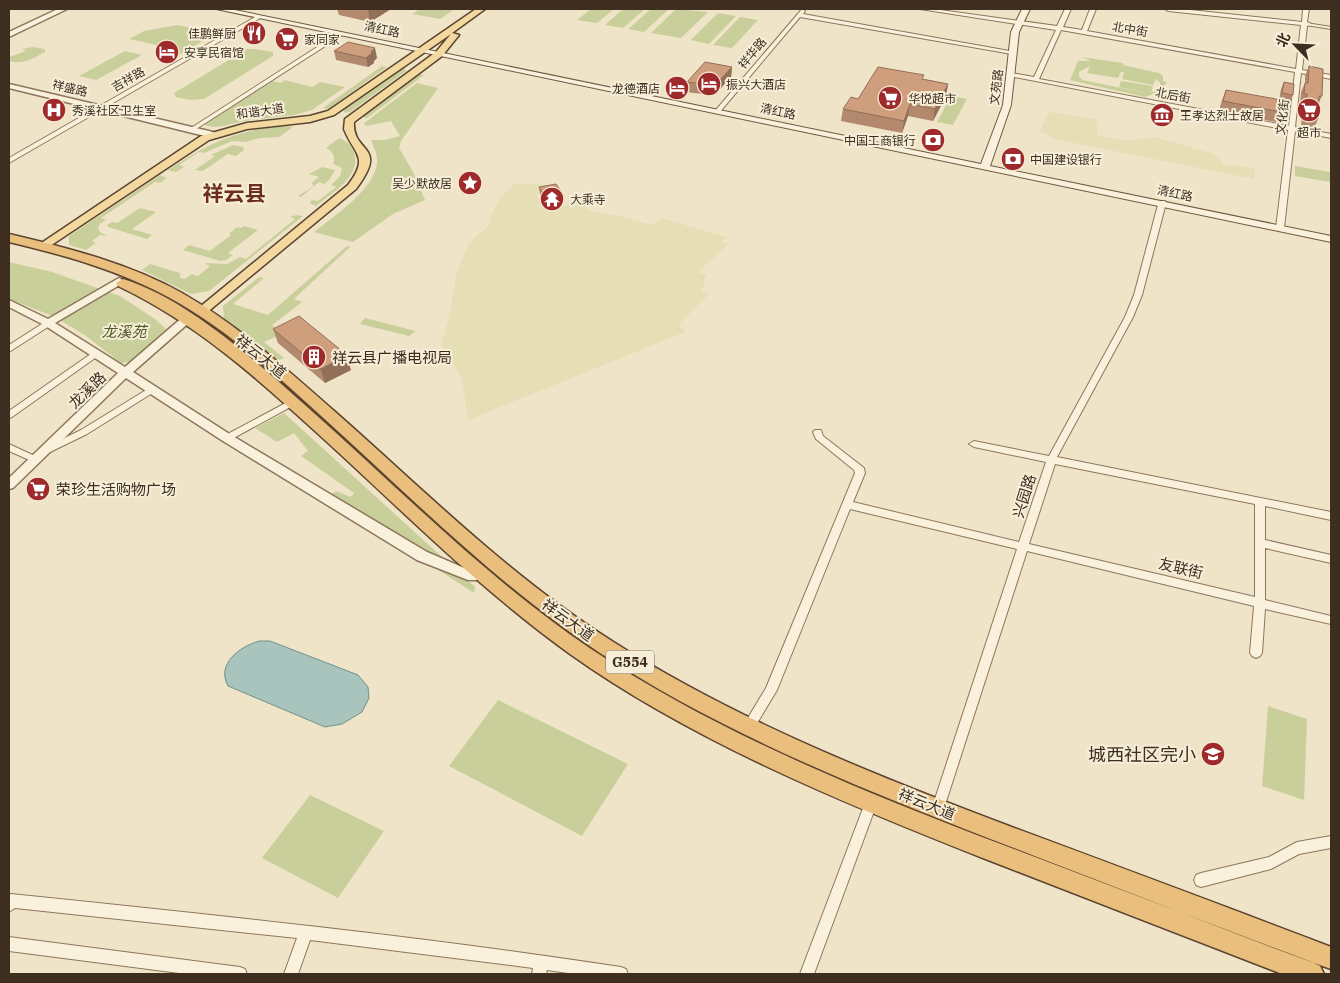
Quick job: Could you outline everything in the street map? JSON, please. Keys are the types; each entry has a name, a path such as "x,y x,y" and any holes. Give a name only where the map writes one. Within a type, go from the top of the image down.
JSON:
{"highway":[{"name":"祥云大道","path":"9,238 43,246 129,273 162,288 293,402 484,576 573,646 618,676 728,736 871,803 1312,974"},
{"name":"祥云大道","path":"9,247 70,264 120,281 195,315 281,372 467,539 544,602 630,662 749,726 843,770 1331,958"}],"main road":[{"name":"清红路","path":"220,9 1331,238"},
{"name":"和谐大道","path":"43,246 194,145 213,135 260,124 320,118 336,110 481,9"},
{"path":"195,315 304,229 359,180 365,167 365,159 361,146 350,133 348,124 352,118 439,54 450,39 491,9"},
{"name":"文苑路","path":"985,167 1006,109 1012,52 1019,22 1026,9"},
{"path":"320,118 348,124"}],"street":[{"path":"9,35 63,9"},
{"name":"祥华路","path":"717,112 805,9"},
{"name":"北中街","path":"923,9 1084,32 1331,77"},
{"path":"1036,79 1068,9"},
{"path":"1084,32 1093,9"},
{"path":"1168,9 1331,28"},
{"name":"文化街","path":"1280,228 1306,24 1306,9"},
{"path":"799,15 1012,52"},
{"name":"吉祥路","path":"9,161 258,17"},
{"path":"191,130 341,34"},
{"name":"北后街","path":"1010,75 1331,136"},
{"name":"祥盛路","path":"9,86 213,135"},
{"name":"兴园路","path":"938,808 1051,460 1129,317 1138,295 1162,204"},
{"path":"9,349 48,323 120,281"},
{"path":"10,305 48,323 227,438 422,556 468,575 484,576"},
{"name":"龙溪路","path":"9,485 126,373 195,315"},
{"path":"9,415 95,354"},
{"path":"46,451 84,432 151,390"},
{"path":"227,438 293,402"},
{"path":"749,726 771,690 858,480 859,468 827,445 818,432"},
{"path":"974,444 1331,516"},
{"path":"9,448 36,460"},
{"path":"1256,652 1260,602 1260,502"},
{"name":"友联街","path":"848,505 1331,620"},
{"path":"1260,543 1331,559"},
{"path":"808,974 871,803"},
{"path":"1201,880 1271,863 1297,848 1331,842"},
{"path":"9,905 11,901 306,932 540,968 621,974"},
{"path":"291,974 306,932"},
{"path":"9,944 192,971 240,974"}],"shaded area":[{"path":"1049,112 1096,119 1098,136 1129,141 1154,137 1215,154 1224,164 1255,169 1254,179 1054,139 1040,131"},
{"path":"514,184 543,184 545,191 536,195 546,209 581,202 588,210 652,225 661,218 727,237 722,242 728,244 698,272 707,275 701,292 710,293 678,325 685,332 468,420 462,378 441,344 450,315 456,275 469,243 490,224 491,216 499,200"}],"green space":[{"path":"420,9 455,9 440,19 412,14"},
{"path":"591,9 614,9 597,23 577,20"},
{"path":"623,9 645,9 623,28 605,25"},
{"path":"651,9 669,9 644,32 628,29"},
{"path":"676,9 708,12 681,38 651,33"},
{"path":"718,13 736,16 709,44 691,40"},
{"path":"740,17 758,20 732,48 713,45"},
{"path":"177,25 196,29 191,33 210,37 172,59 167,57 179,50 129,39 144,31"},
{"path":"33,47 45,49 45,52 23,62 9,61 9,57 26,51 22,49"},
{"path":"247,49 273,52 273,56 204,99 190,100 176,97 174,93"},
{"path":"125,51 142,55 96,80 79,76"},
{"path":"1081,57 1123,63 1123,65 1159,73 1163,76 1163,81 1167,82 1161,91 1145,97 1070,80 1078,61 1091,61","holes":["1090,66 1087,73 1118,78 1121,72 1124,72 1122,79 1153,85 1156,79 1160,83 1160,88 1151,93 1153,86 1121,81 1119,87 1150,94 1082,80 1079,72"]},
{"path":"382,66 387,67 328,109 323,108"},
{"path":"400,69 405,69 406,71 350,112 345,113 343,110"},
{"path":"419,74 424,75 367,118 362,117"},
{"path":"285,80 312,87 320,82 345,87 312,110 294,115 244,121 224,126 204,125 272,81 281,83"},
{"path":"417,83 438,88 401,141 399,148 412,170 425,200 393,214 353,242 314,232 352,202 369,183 377,163 371,140 385,140 400,136 391,121 367,126 363,124"},
{"path":"951,96 967,99 953,125 937,122"},
{"path":"293,127 279,137 260,138 245,142 232,141 204,153 199,152 179,165 184,167 176,172 168,170 197,152 224,139 253,130"},
{"path":"339,138 346,141 352,149 355,160 354,168 345,183 316,206 310,202 312,200 318,201 336,187 331,185 340,176 342,168 333,164 333,154 326,148"},
{"path":"233,145 243,147 244,150 236,156 228,154 203,171 195,170 215,156 211,155"},
{"path":"1295,166 1330,172 1330,182 1295,176"},
{"path":"322,167 335,170 330,179 324,184 319,182 301,197 298,196 314,186 311,183 319,177 309,174"},
{"path":"160,175 167,178 160,183 155,182 101,218 106,220 98,228 100,232 107,236 100,235 92,241 96,243 86,250 69,245 69,236"},
{"path":"140,208 156,212 132,229 152,235 147,239 108,227 107,225 112,222 117,223"},
{"path":"296,215 303,216 209,291 191,294 142,270 150,264 180,273 180,278 185,279 192,274 198,276 210,266 205,264 207,263 227,264 240,257 246,259 295,219 290,217"},
{"path":"244,226 258,230 228,253 233,255 226,260 220,261 183,250 189,245 210,251 231,235 229,234 237,227 241,228"},
{"path":"347,246 350,247 294,299 302,302 272,325 284,333 264,342 284,358 271,364 224,322 223,306 259,277 264,278 233,304 268,315"},
{"name":"龙溪苑","path":"9,262 52,272 120,296 155,319 166,329 131,361 121,363 86,336 55,317 9,299"},
{"path":"365,318 416,331 409,336 360,324"},
{"path":"284,413 475,587 474,593 327,498 336,491 351,497 354,493 301,456 308,451 294,433 277,442 255,428"},
{"path":"498,700 628,764 582,836 449,766"},
{"path":"1268,706 1307,719 1304,800 1262,786"},
{"path":"310,795 384,831 338,898 262,858"}],"water":[{"path":"259,641 270,641 358,675 368,687 369,698 362,712 342,724 325,727 228,686 225,678 227,664 237,652"}],"building":[{"path":"348,42 375,48 366,58 334,51"},
{"path":"705,62 732,67 719,81 711,85 687,82"},
{"path":"1309,66 1323,69 1322,96 1319,96 1318,119 1305,117 1307,94 1304,94 1305,83 1308,83"},
{"path":"878,67 924,75 922,79 948,84 935,109 910,104 904,121 843,109 851,97 858,99"},
{"path":"1284,82 1294,84 1293,95 1282,93"},
{"path":"1226,90 1287,101 1286,113 1223,101"},
{"path":"556,184 564,196 546,200 539,187"},
{"path":"299,316 347,355 321,369 273,329"}],"place":[{"name":"佳鹏鲜厨","path":"254,33"},
{"name":"家同家","path":"287,39"},
{"name":"安享民宿馆","path":"167,52"},
{"name":"振兴大酒店","path":"709,84"},
{"name":"龙德酒店","path":"677,88"},
{"name":"华悦超市","path":"890,98"},
{"name":"秀溪社区卫生室","path":"54,110"},
{"name":"超市","path":"1309,110"},
{"name":"王孝达烈士故居","path":"1162,115"},
{"name":"中国工商银行","path":"933,140"},
{"name":"中国建设银行","path":"1013,159"},
{"name":"吴少默故居","path":"470,183"},
{"name":"大乘寺","path":"552,199"},
{"name":"祥云县广播电视局","path":"314,357"},
{"name":"荣珍生活购物广场","path":"38,489"},
{"name":"城西社区完小","path":"1213,754"}],"district":[{"name":"祥云县","path":"234,193"}]}
